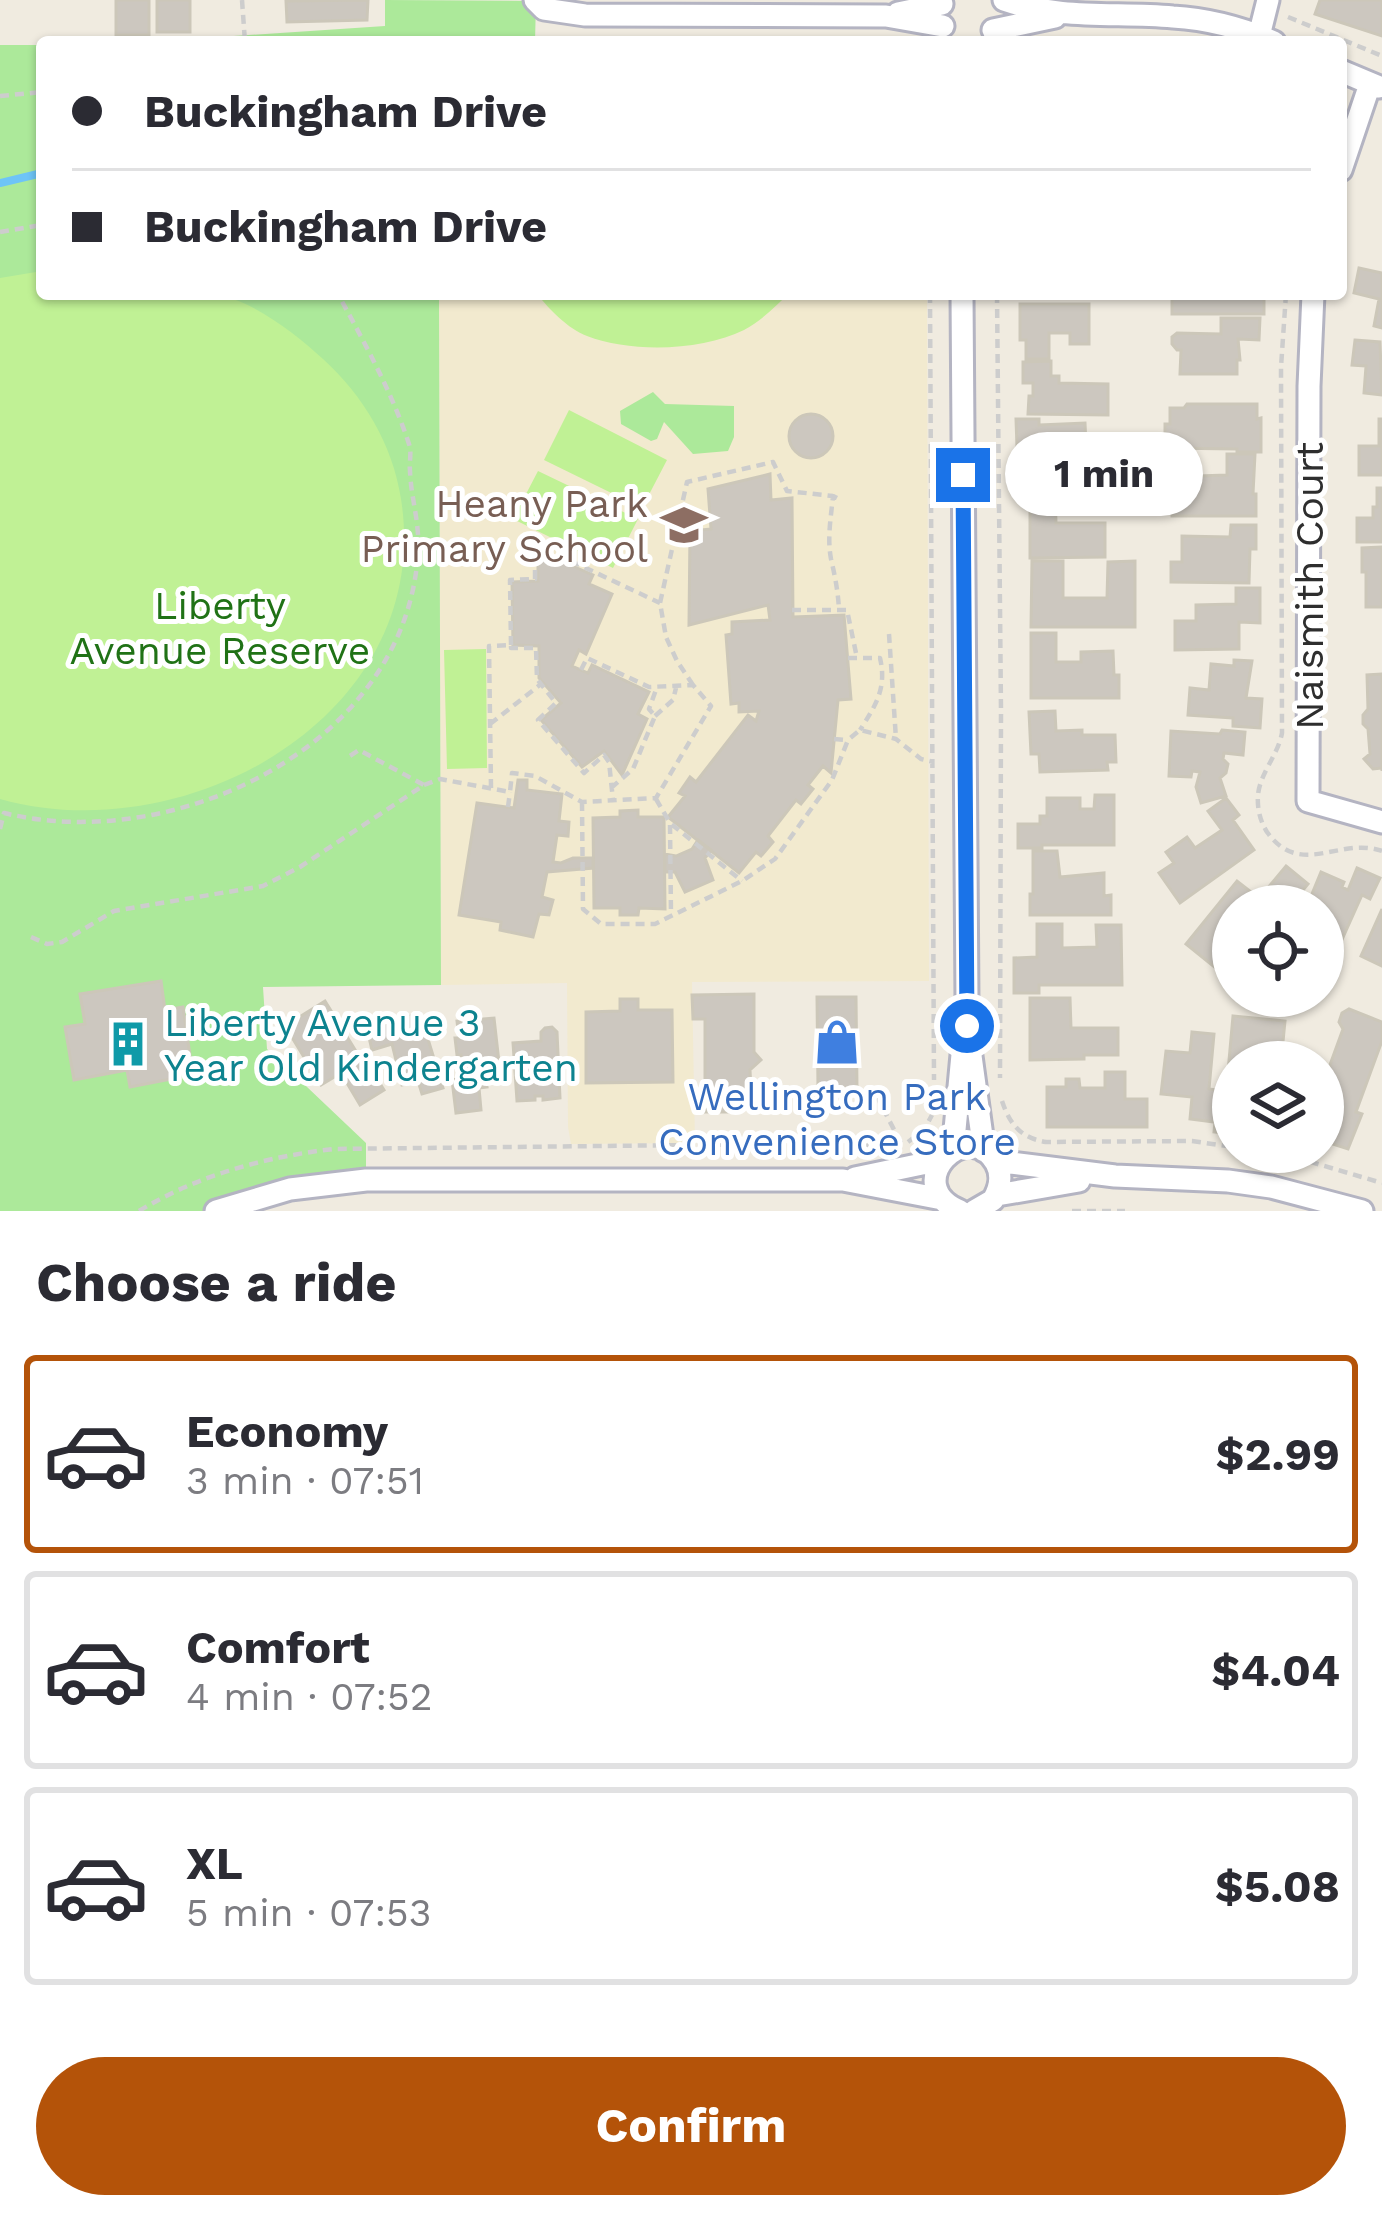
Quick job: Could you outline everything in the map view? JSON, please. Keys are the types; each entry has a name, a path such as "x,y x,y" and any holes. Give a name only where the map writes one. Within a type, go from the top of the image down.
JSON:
{"street":[{"path":"536,0 544,9 585,14 886,16 962,30 1067,15"},
{"path":"962,30 998,13 994,0"},
{"path":"1004,0 1067,15 1179,17 1258,36"},
{"path":"1266,36 1268,0"},
{"path":"1347,74 1376,86 1347,156"},
{"path":"948,1205 935,1184 947,1155 967,1026 962,300"},
{"name":"Naismith Court","path":"1313,300 1309,801 1382,822"},
{"path":"967,1026 990,1156 1000,1178 987,1205"},
{"path":"216,1211 290,1189 338,1182 843,1180 974,1147 990,1156 1115,1177 1228,1181 1362,1211"},
{"path":"987,1205 1115,1177"},
{"path":"843,1180 948,1205"}],"path":[{"path":"242,0 245,36"},
{"path":"1288,17 1334,36"},
{"path":"1347,41 1382,56"},
{"path":"0,96 36,93"},
{"path":"0,232 36,226"},
{"path":"0,829 4,813 30,819 99,821 146,815 225,795 284,764 332,725 362,694 395,643 408,615 419,550 411,449 341,300"},
{"path":"930,300 934,1091"},
{"path":"997,300 1000,1093 1010,1122 1031,1139 1212,1144"},
{"path":"656,798 712,706 692,685 666,637 660,603 687,482 773,462 788,491 835,497 829,526 839,610"},
{"path":"613,800 604,755 584,773 538,720 556,703 537,679 536,648 511,648 510,580 535,579 535,544 660,603"},
{"path":"792,610 847,610 856,658"},
{"path":"889,634 896,739"},
{"path":"491,788 489,646 511,645"},
{"path":"581,670 587,658 650,687 692,685"},
{"path":"848,658 891,658"},
{"path":"582,802 583,909 601,924 656,924 775,859 832,780 848,740 878,702 883,686 880,658"},
{"path":"490,724 541,684"},
{"path":"611,788 633,769 656,716 673,700 676,686"},
{"path":"656,716 649,709 657,687"},
{"path":"860,730 896,739 921,759 934,762"},
{"path":"834,739 848,740"},
{"path":"350,756 359,750 424,785"},
{"path":"508,807 512,773 535,776 582,802 656,798"},
{"path":"31,937 47,944 62,942 114,911 262,886 440,779 510,792"},
{"path":"656,798 670,823 742,881"},
{"path":"670,823 671,915"},
{"path":"876,1095 902,1145"},
{"path":"139,1211 226,1171 333,1149 902,1145 924,1130 934,1102"},
{"path":"1344,1172 1382,1183"},
{"path":"1072,1211 1126,1211"}],"shaded area":[{"name":"Heany Park Primary School","path":"439,300 927,300 929,981 692,982 695,1143 571,1144 567,983 441,985"}],"green space":[{"path":"385,0 536,1 535,36 234,36 385,26"},
{"name":"Liberty Avenue Reserve","path":"0,45 36,45 36,300 439,300 441,985 263,987 267,1049 366,1143 366,1180 216,1211 0,1211"},
{"path":"36,272 36,300 244,303 273,319 323,359 351,388 383,440 401,499 401,576 379,644 339,702 284,750 218,784 147,805 73,810 0,799 0,278"},
{"path":"542,300 782,300 744,330 687,346 605,341 587,336"},
{"path":"653,392 665,404 734,406 734,437 728,451 693,454 664,422 657,439 651,441 621,424 620,411"},
{"path":"569,410 667,460 642,508 544,460"},
{"path":"538,471 638,519 613,568 513,519"},
{"path":"486,649 487,768 447,769 444,650"}],"building":[{"path":"116,0 149,0 149,35 116,35"},
{"path":"157,0 190,0 190,32 157,32"},
{"path":"368,0 367,20 287,22 286,1"},
{"path":"1320,0 1382,0 1382,36 1315,14"},
{"path":"1359,268 1382,273 1382,328 1374,326 1379,299 1354,293"},
{"path":"1172,300 1264,300 1264,314 1172,314"},
{"path":"1020,304 1089,304 1089,344 1070,344 1070,333 1049,333 1049,359 1026,359 1026,340 1020,340"},
{"path":"1221,318 1260,318 1259,340 1238,339 1237,374 1180,374 1181,350 1172,344 1172,337 1177,333 1221,334"},
{"path":"1355,340 1380,342 1382,395 1364,393 1366,366 1352,365"},
{"path":"1051,361 1051,376 1059,376 1059,383 1108,384 1108,415 1028,414 1033,383 1023,383 1023,362"},
{"path":"1257,404 1261,452 1165,448 1170,408"},
{"path":"811,414 827,420 833,436 827,452 811,458 795,452 789,436 795,420"},
{"path":"1016,419 1039,419 1039,425 1085,423 1086,445 1078,446 1079,454 1108,453 1109,485 1066,486 1065,478 1048,479 1047,446 1017,447"},
{"path":"1379,419 1382,475 1359,475 1359,446 1379,446"},
{"path":"1227,454 1255,454 1256,516 1172,516 1171,465 1197,465 1197,476 1227,475"},
{"path":"770,474 771,500 792,498 793,617 844,615 851,699 838,700 831,773 823,766 808,785 813,789 801,804 796,800 768,836 773,842 761,856 756,852 739,873 668,817 685,796 679,793 690,777 696,782 748,715 756,721 759,711 739,712 739,703 731,704 726,635 732,634 732,622 770,620 768,605 689,625 690,531 711,529 708,489"},
{"path":"1377,488 1382,488 1382,542 1357,542 1357,518 1373,518"},
{"path":"1030,490 1055,490 1056,523 1105,523 1105,557 1030,558"},
{"path":"1231,525 1256,525 1249,583 1171,582 1171,562 1182,562 1182,536 1230,537"},
{"path":"1382,547 1382,607 1366,607 1362,548"},
{"path":"538,551 593,575 589,584 612,594 586,654 579,650 572,666 588,673 592,665 649,692 638,714 647,719 622,775 604,751 582,767 541,720 561,703 539,678 539,646 513,645 512,582 538,581"},
{"path":"1032,561 1063,561 1063,598 1107,598 1108,562 1135,561 1135,627 1031,627"},
{"path":"1236,588 1260,588 1260,623 1239,622 1239,649 1175,650 1175,621 1196,621 1196,605 1236,604"},
{"path":"1031,633 1056,633 1056,662 1081,662 1081,652 1113,651 1119,698 1031,698"},
{"path":"1234,660 1252,661 1246,698 1262,699 1260,728 1233,726 1233,718 1188,715 1190,688 1209,690 1211,664 1234,666"},
{"path":"1382,674 1382,768 1373,769 1364,759 1370,754 1363,715 1368,709 1367,675"},
{"path":"1055,711 1056,731 1115,735 1116,762 1107,762 1108,770 1040,772 1039,754 1031,754 1029,712"},
{"path":"1222,730 1245,732 1243,755 1224,753 1228,764 1220,778 1226,796 1201,803 1196,787 1200,772 1192,771 1191,777 1169,776 1171,731 1220,734"},
{"path":"518,780 527,780 527,790 562,794 559,821 569,822 568,836 557,835 553,862 593,858 593,868 547,872 542,897 553,900 549,915 539,914 533,937 500,930 501,922 459,915 477,803 514,808"},
{"path":"1095,795 1114,795 1114,845 1018,848 1018,824 1040,824 1040,816 1047,816 1047,798 1080,798 1080,809 1094,809"},
{"path":"1226,798 1239,815 1233,820 1254,850 1180,903 1159,873 1174,863 1166,852 1187,837 1195,848 1222,830 1208,811"},
{"path":"638,810 638,817 664,817 665,909 639,908 638,915 620,915 620,908 594,908 593,818 620,817 620,811"},
{"path":"698,840 711,850 705,858 713,880 685,892 675,872 665,872 665,854 676,856 692,849"},
{"path":"1033,851 1057,851 1060,877 1104,873 1104,896 1111,895 1111,915 1030,915"},
{"path":"1286,866 1308,884 1307,885 1270,885"},
{"path":"1357,868 1380,878 1370,899 1362,895 1344,935 1344,888 1348,890"},
{"path":"1321,872 1343,885 1316,885"},
{"path":"1382,909 1382,966 1361,956"},
{"path":"1212,912 1212,965 1186,944"},
{"path":"1037,924 1062,924 1062,948 1097,947 1096,925 1121,925 1122,985 1039,985 1039,993 1014,993 1014,958 1037,957"},
{"name":"Liberty Avenue 3 Year Old Kindergarten","path":"161,981 165,1010 183,1007 191,1062 173,1065 176,1078 130,1087 127,1070 74,1080 65,1027 85,1024 80,994"},
{"path":"754,994 754,1052 761,1060 750,1070 751,1091 745,1106 739,1112 705,1112 705,1019 693,1019 692,995"},
{"name":"Wellington Park Convenience Store","path":"817,997 856,997 857,1088 818,1088"},
{"path":"1030,998 1070,998 1071,1028 1118,1028 1118,1055 1030,1060"},
{"path":"620,999 638,999 638,1010 672,1010 673,1082 586,1083 586,1012 620,1011"},
{"path":"325,1001 384,1090 360,1105 341,1073 321,1085 285,1026"},
{"path":"1349,1009 1382,1022 1382,1041 1348,1149 1344,1148 1344,1041 1339,1041 1344,1012"},
{"path":"420,1013 443,1088 422,1094 418,1081 402,1085 392,1044 372,1050 367,1029"},
{"path":"1233,1017 1285,1021 1283,1041 1231,1041"},
{"path":"494,1018 501,1080 479,1088 481,1110 456,1113 452,1080 463,1078 455,1038 459,1038 457,1021"},
{"path":"552,1027 557,1032 560,1098 535,1096 535,1100 517,1101 513,1043 541,1041 541,1032"},
{"path":"1192,1032 1214,1034 1209,1089 1212,1122 1190,1119 1192,1097 1161,1094 1166,1051 1190,1053"},
{"path":"1105,1072 1125,1072 1125,1099 1147,1099 1147,1127 1047,1127 1047,1087 1066,1087 1066,1079 1079,1079 1080,1088 1105,1088"}],"waterway":[{"path":"0,183 36,174"}],"place":[{"name":"Heany Park Primary School","path":"684,525"},
{"name":"Wellington Park Convenience Store","path":"837,1042"},
{"name":"Liberty Avenue 3 Year Old Kindergarten","path":"128,1044"}],"route":[{"path":"963,475 967,1026"}]}
